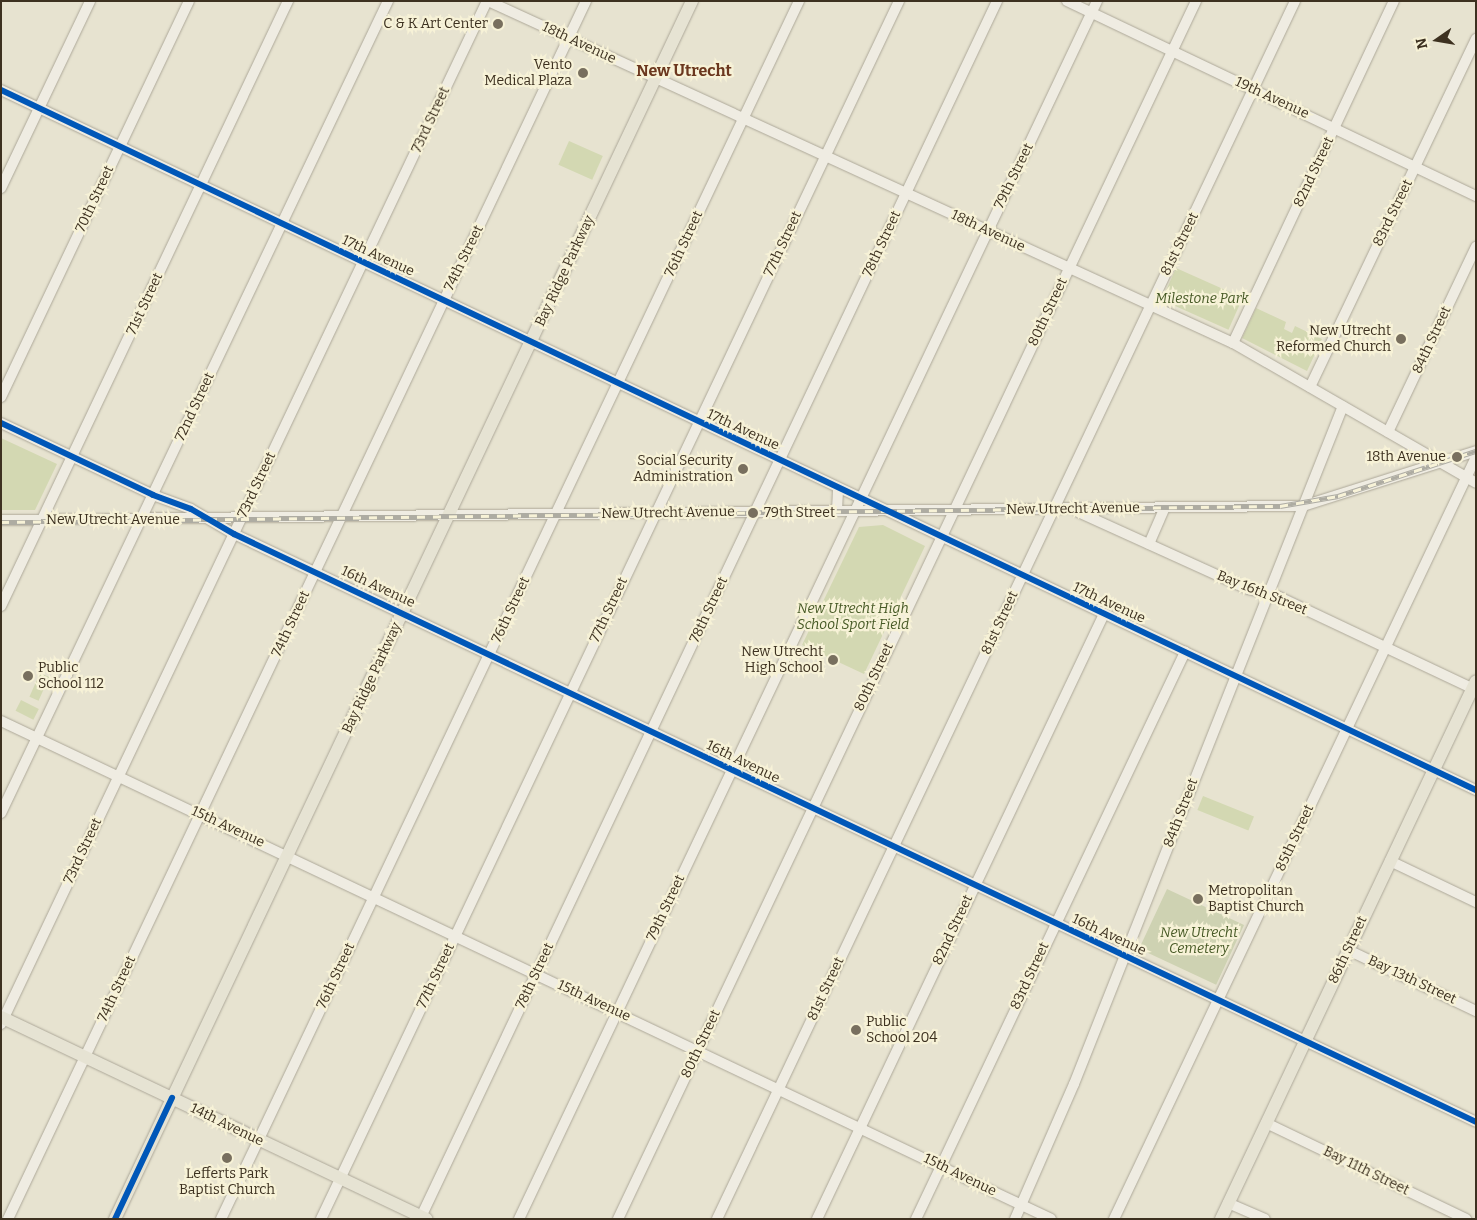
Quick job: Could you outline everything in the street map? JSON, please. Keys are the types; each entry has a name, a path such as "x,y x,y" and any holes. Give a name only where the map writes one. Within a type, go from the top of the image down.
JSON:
{"main road":[{"name":"Bay Ridge Parkway","path":"115,1219 692,1"},
{"name":"86th Street","path":"1221,1219 1475,686"},
{"name":"14th Avenue","path":"2,1020 85,1056 422,1218"}],"street":[{"path":"1,188 90,1"},
{"name":"70th Street","path":"1,397 189,1"},
{"name":"71st Street","path":"1,606 288,1"},
{"name":"72nd Street","path":"1,813 388,1"},
{"name":"18th Avenue","path":"488,1 1233,343 1476,483"},
{"name":"73rd Street","path":"2,1020 488,1"},
{"name":"74th Street","path":"8,1219 586,1"},
{"name":"76th Street","path":"221,1219 800,1"},
{"name":"77th Street","path":"320,1219 899,1"},
{"name":"78th Street","path":"422,1218 536,973 998,1"},
{"name":"19th Avenue","path":"1067,1 1476,196"},
{"name":"79th Street","path":"519,1219 1097,1"},
{"name":"80th Street","path":"618,1219 1196,1"},
{"name":"81st Street","path":"717,1219 1295,1"},
{"name":"82nd Street","path":"1233,343 1394,1"},
{"name":"83rd Street","path":"1310,387 1476,39"},
{"name":"17th Avenue","path":"1,90 1185,652 1234,677 1476,790"},
{"name":"84th Street","path":"1388,432 1476,247"},
{"name":"84th Street","path":"1015,1219 1125,955 1343,406"},
{"name":"16th Avenue","path":"1,423 153,496 161,496 212,520 234,534 403,612 1055,924 1125,955 1476,1122"},
{"name":"New Utrecht Avenue","path":"1,520 212,520 837,510 954,509 1053,511 1303,506 1476,451"},
{"name":"85th Street","path":"1114,1219 1476,457"},
{"path":"837,510 838,488"},
{"path":"1149,544 1165,508"},
{"name":"Bay 16th Street","path":"1075,510 1248,589 1267,594 1385,648 1475,686"},
{"name":"82nd Street","path":"817,1219 1104,614"},
{"name":"83rd Street","path":"916,1219 1185,652"},
{"name":"15th Avenue","path":"1,720 1051,1219"},
{"path":"1390,861 1476,902"},
{"name":"Bay 13th Street","path":"1348,950 1476,1011"},
{"name":"Bay 11th Street","path":"1266,1122 1466,1219"},
{"path":"1228,1203 1265,1219"}],"green space":[{"path":"569,141 603,156 592,180 558,165"},
{"name":"Milestone Park","path":"1176,268 1243,298 1228,330 1162,300"},
{"path":"1256,308 1286,322 1284,329 1292,333 1295,326 1322,339 1307,371 1242,338"},
{"path":"1,438 57,464 35,510 1,510"},
{"name":"New Utrecht High School Sport Field","path":"883,525 925,546 864,674 802,645 859,527"},
{"path":"40,673 49,677 39,701 29,697"},
{"path":"21,700 39,709 33,720 16,711"},
{"path":"1203,796 1254,817 1248,831 1197,810"},
{"name":"New Utrecht Cemetery","path":"1167,889 1244,925 1216,985 1139,949"}],"railway":[{"path":"1,522 1280,506 1338,496 1476,451"}],"cycle path":[{"path":"1,90 1476,790"},
{"path":"1,423 153,495 191,509 234,534 1476,1122"},
{"path":"115,1219 172,1098"}],"place":[{"name":"C & K Art Center","path":"498,24"},
{"name":"Vento Medical Plaza","path":"583,73"},
{"name":"New Utrecht Reformed Church","path":"1401,339"},
{"name":"18th Avenue","path":"1457,457"},
{"name":"Social Security Administration","path":"743,469"},
{"name":"79th Street","path":"753,513"},
{"name":"New Utrecht High School","path":"833,660"},
{"name":"Public School 112","path":"28,676"},
{"name":"Metropolitan Baptist Church","path":"1198,899"},
{"name":"Public School 204","path":"856,1030"},
{"name":"Lefferts Park Baptist Church","path":"227,1158"}],"district":[{"name":"New Utrecht","path":"684,71"}]}
